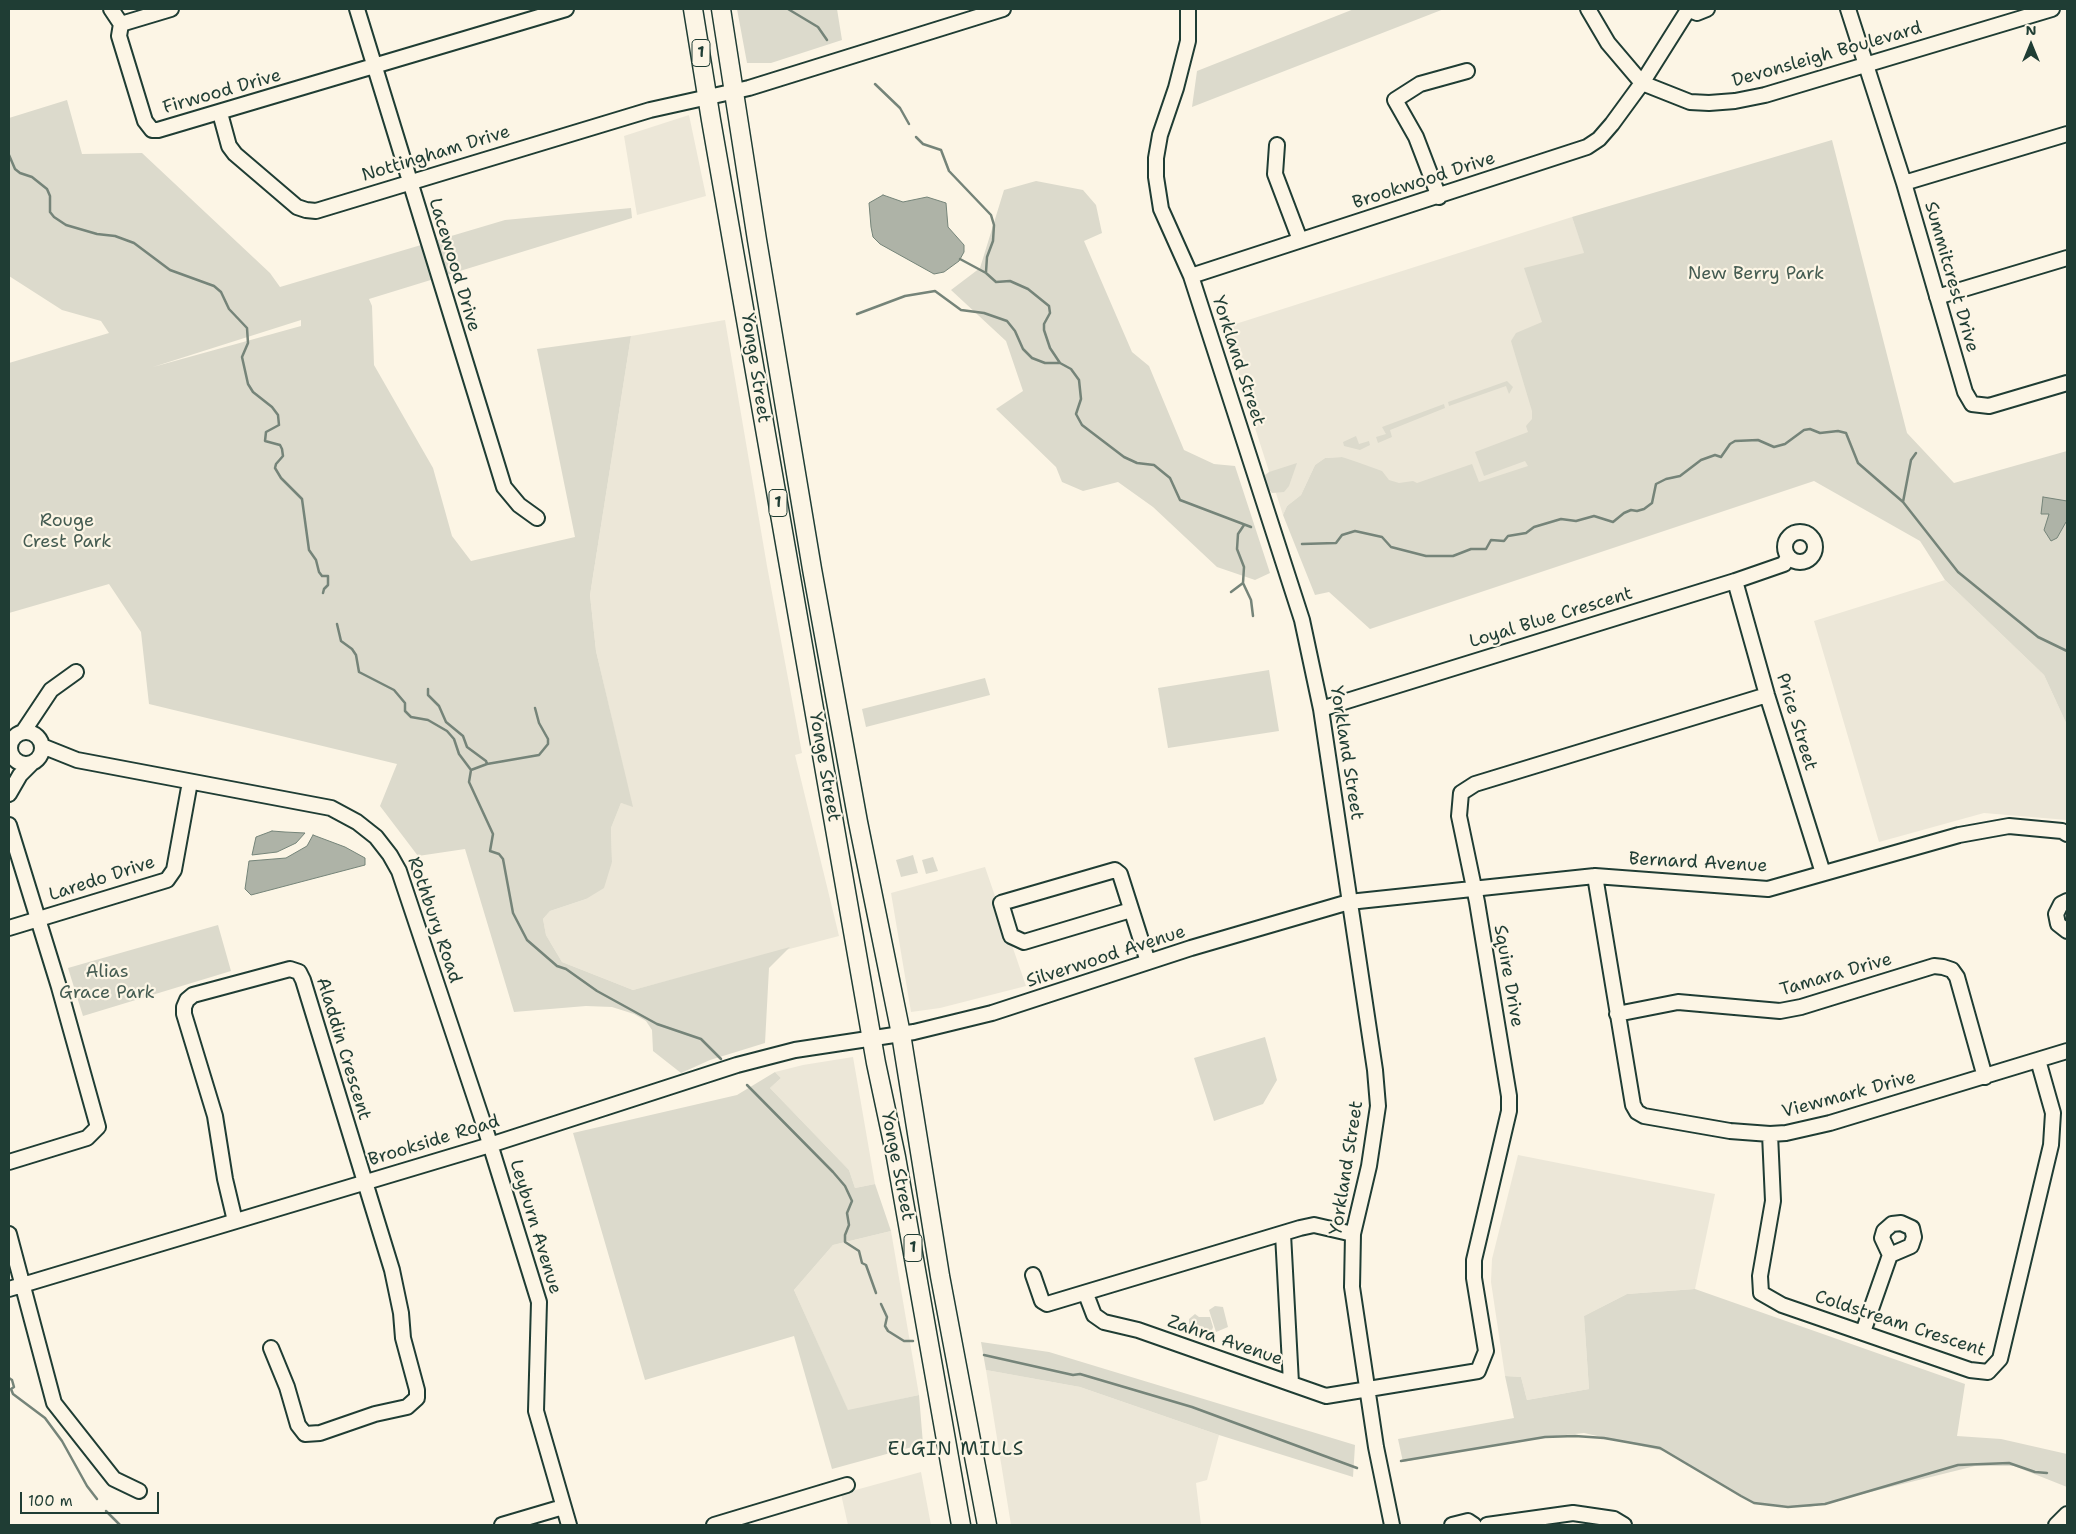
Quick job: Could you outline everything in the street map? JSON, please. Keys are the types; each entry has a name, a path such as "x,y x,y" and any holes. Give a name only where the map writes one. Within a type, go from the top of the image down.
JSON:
{"main road":[{"name":"Yonge Street","path":"693,9 872,1039 934,1367 960,1525"},
{"name":"Yonge Street","path":"721,9 812,569 858,822 901,1034 940,1276 986,1525"}],"street":[{"path":"111,9 120,24 171,9"},
{"name":"Lacewood Drive","path":"357,9 504,487 519,506 537,518"},
{"name":"Firwood Drive","path":"120,24 119,36 136,97 145,121 152,130 158,130 566,9"},
{"path":"734,92 1002,9"},
{"name":"Yorkland Street","path":"1188,9 1188,41 1176,88 1160,135 1156,158 1156,178 1161,209 1191,276 1302,620 1321,709 1376,1070 1378,1106 1369,1166 1353,1234 1352,1287 1392,1525"},
{"name":"Devonsleigh Boulevard","path":"1588,9 1608,43 1642,83 1690,102 1709,103 1736,101 1765,95 1868,65 2020,13 2052,9"},
{"path":"1688,9 1697,12 1708,9"},
{"name":"Brookwood Drive","path":"1191,276 1586,147 1599,139 1642,83 1688,9"},
{"name":"Summitcrest Drive","path":"1848,9 1868,65 1965,392 1972,404 1988,406 2067,383"},
{"path":"1439,196 1416,137 1395,100 1420,84 1467,71"},
{"name":"Nottingham Drive","path":"220,113 229,146 235,154 297,207 306,210 316,210 650,110 734,92"},
{"path":"1904,183 2067,134"},
{"path":"1277,145 1275,174 1300,240"},
{"path":"1937,297 2067,258"},
{"name":"Loyal Blue Crescent","path":"1321,709 1735,581 1784,564 1788,557"},
{"name":"Price Street","path":"1735,581 1767,695 1823,874"},
{"path":"9,777 12,739 46,701 52,690 76,672"},
{"name":"Squire Drive","path":"1368,1390 1478,1371 1486,1352 1474,1278 1474,1260 1509,1111 1509,1096 1474,888 1459,816 1461,793 1465,789 1492,779 1767,695"},
{"path":"9,794 20,775 40,756 40,742 46,701"},
{"path":"18,732 32,733 40,742"},
{"name":"Rothbury Road","path":"40,742 77,760"},
{"path":"10,753 20,763 33,763"},
{"name":"Rothbury Road","path":"33,763 77,760 331,808 357,822 384,847 399,871 490,1145"},
{"name":"Laredo Drive","path":"9,928 167,880 174,870 190,782"},
{"path":"9,825 36,920 59,987 98,1127 87,1138 9,1162"},
{"name":"Bernard Avenue","path":"1350,902 1595,876 1768,888 1959,835 2009,826 2067,834"},
{"path":"1131,910 1024,942 1011,936 1001,903 1112,870 1120,874 1148,962"},
{"name":"Viewmark Drive","path":"1595,876 1632,1099 1638,1112 1644,1116 1730,1131 1770,1134 1807,1129 2067,1052"},
{"path":"2067,901 2061,904 2056,914 2058,924 2067,931"},
{"name":"Silverwood Avenue","path":"872,1039 901,1034 1024,1004 1148,962 1286,919 1350,902"},
{"name":"Tamara Drive","path":"1617,1014 1678,1002 1780,1011 1801,1007 1934,966 1943,967 1952,970 1957,977 1985,1077"},
{"name":"Aladdin Crescent","path":"235,1221 225,1179 215,1116 184,1014 187,1000 193,995 290,969 299,972 363,1182"},
{"name":"Brookside Road","path":"9,1289 490,1145 737,1065 795,1050 872,1039"},
{"name":"Coldstream Crescent","path":"1770,1134 1773,1200 1760,1276 1761,1293 1782,1305 1970,1370 1988,1372 1995,1365 2004,1342 2050,1145 2052,1113 2038,1060"},
{"name":"Leyburn Avenue","path":"490,1145 539,1302 536,1411 569,1525"},
{"path":"271,1348 287,1387 298,1425 305,1434 320,1433 376,1414 407,1407 417,1398 417,1390 403,1338 401,1313 392,1270 363,1182"},
{"path":"1033,1275 1042,1301 1047,1304 1314,1225 1353,1234"},
{"path":"9,1234 54,1403 114,1479 139,1491"},
{"path":"1284,1234 1291,1383"},
{"path":"1863,1332 1890,1255"},
{"name":"Zahra Avenue","path":"1086,1294 1094,1315 1104,1322 1138,1330 1326,1396 1368,1390"},
{"path":"714,1525 747,1521 848,1486"},
{"path":"502,1525 563,1507"},
{"path":"1487,1525 1573,1514 1614,1519 1624,1525"},
{"path":"2056,1525 2067,1514"},
{"path":"1452,1525 1468,1522 1474,1525"}],"shaded area":[{"path":"689,115 706,196 637,215 624,136"},
{"path":"883,195 903,202 927,197 946,203 948,227 964,245 964,252 959,261 944,272 934,274 880,244 873,237 869,203"},
{"path":"1572,217 1586,258 1539,479 1398,488 1342,457 1325,458 1315,465 1301,495 1287,506 1283,515 1247,403 1226,327"},
{"path":"725,320 767,566 802,753 795,755 839,936 633,990 562,962 546,935 543,919 550,911 586,899 612,862 611,828 621,803 632,806 596,651 590,595 631,336"},
{"path":"2043,497 2067,501 2067,522 2057,538 2051,541 2044,530 2049,514 2041,514"},
{"path":"1945,580 2044,675 2067,725 2067,820 1984,813 1879,842 1814,621"},
{"path":"272,831 305,833 296,843 277,852 252,855 256,837"},
{"path":"313,835 345,847 365,858 365,865 251,895 245,889 249,861 286,858 307,846"},
{"path":"985,867 1026,986 940,1008 911,1012 891,893"},
{"path":"853,1057 875,1184 855,1188 849,1170 770,1088 781,1078 775,1072 803,1065"},
{"path":"1518,1155 1715,1194 1695,1289 1627,1294 1584,1316 1589,1389 1527,1400 1521,1377 1505,1376 1491,1282 1492,1259"},
{"path":"891,1231 919,1395 848,1411 794,1290 833,1245"},
{"path":"986,1370 1080,1387 1219,1435 1207,1480 1196,1483 1201,1525 1011,1525"},
{"path":"921,1472 931,1525 848,1525 841,1494"}],"green space":[{"path":"737,9 837,9 842,40 771,63 747,63"},
{"path":"1354,9 1444,9 1192,107 1197,71"},
{"name":"Rouge Crest Park","path":"67,100 82,154 142,153 270,273 280,287 505,220 631,208 632,218 369,299 372,306 374,365 433,468 452,536 471,561 575,537 537,349 631,336 590,595 596,651 633,807 621,803 611,828 612,862 604,888 586,899 550,911 543,919 546,935 562,962 633,990 790,947 769,968 765,1043 710,1060 681,1073 653,1051 652,1030 646,1021 634,1014 612,1007 586,1006 514,1012 465,849 418,856 380,806 397,764 149,704 141,632 109,584 9,613 9,363 109,333 101,321 62,310 9,276 9,118","holes":["301,320 301,326 153,367"]},
{"name":"New Berry Park","path":"1832,140 1907,433 1954,483 2067,451 2067,725 2044,675 1945,580 1920,541 1814,481 1370,629 1329,592 1315,595 1283,515 1287,506 1301,495 1315,465 1325,458 1342,457 1357,462 1382,471 1389,480 1399,483 1413,481 1417,483 1472,464 1479,482 1528,466 1525,461 1484,476 1475,452 1528,432 1526,426 1532,419 1532,411 1511,341 1516,333 1542,322 1524,268 1584,253 1572,217"},
{"path":"1036,181 1083,190 1096,205 1102,233 1084,241 1132,352 1149,366 1184,450 1214,464 1235,466 1270,573 1255,580 1217,567 1153,507 1118,482 1083,491 1062,482 1056,467 996,409 1023,391 1006,341 951,290 980,268 1004,190"},
{"path":"1507,381 1513,387 1509,394 1506,386 1449,406 1448,402"},
{"path":"1444,404 1445,408 1390,430 1392,437 1378,443 1376,437 1386,434 1382,427"},
{"path":"1356,436 1359,444 1369,441 1370,445 1360,450 1344,446 1343,442"},
{"path":"1297,463 1289,486 1284,492 1272,493 1266,487 1265,475"},
{"path":"1269,670 1279,731 1168,748 1158,688"},
{"path":"985,678 990,695 866,727 862,709"},
{"path":"913,855 918,873 901,877 896,860"},
{"path":"933,857 938,871 926,874 922,860"},
{"name":"Alias Grace Park","path":"218,925 231,971 83,1016 68,968"},
{"path":"1265,1037 1277,1080 1263,1104 1214,1121 1194,1058"},
{"path":"775,1072 781,1078 770,1088 849,1170 855,1188 875,1184 891,1231 833,1245 794,1290 848,1410 919,1395 923,1444 832,1469 794,1336 645,1380 573,1133 737,1095"},
{"path":"1695,1289 1965,1384 1957,1436 2001,1439 2067,1454 2067,1487 2014,1466 1975,1466 1810,1507 1755,1504 1668,1452 1584,1433 1519,1440 1403,1462 1398,1439 1514,1418 1505,1376 1521,1377 1527,1400 1589,1389 1584,1316 1627,1294"},
{"path":"1215,1306 1223,1307 1228,1327 1216,1332 1209,1310"},
{"path":"1195,1314 1199,1317 1210,1317 1212,1330 1204,1330 1201,1326 1195,1327 1189,1324 1189,1319"},
{"path":"981,1342 1049,1352 1355,1445 1353,1477 1219,1435 1080,1387 986,1370"}],"waterway":[{"path":"788,9 818,27 827,40"},
{"path":"875,84 900,108 909,124"},
{"path":"916,137 923,144 941,150 949,171 991,215 994,225 993,241 987,257 986,272"},
{"path":"9,155 15,169 32,177 47,189 50,196 50,212 54,217 66,225 97,234 115,236 134,243 170,270 214,286 221,292 229,309 247,328 248,343 242,357 248,384 253,392 272,407 278,415 279,425 266,432 265,441 280,445 283,456 275,468 281,478 302,499 309,550 316,560 319,572 322,576 328,576 328,585 323,593"},
{"path":"960,259 986,273 996,282 1010,281 1028,289 1049,306 1050,313 1044,324 1044,330 1050,348 1060,363 1071,369 1079,380 1081,399 1076,414 1082,425 1124,457 1137,463 1154,465 1170,478 1180,500 1251,527"},
{"path":"857,314 905,296 935,291 961,310 984,313 1007,321 1015,331 1023,349 1032,358 1045,363 1060,363"},
{"path":"1302,544 1336,543 1342,535 1355,531 1382,537 1391,547 1426,556 1453,556 1471,549 1486,549 1491,540 1504,541 1508,536 1526,533 1534,527 1561,519 1576,521 1594,516 1613,522 1624,513 1631,510 1644,509 1652,503 1656,484 1666,479 1680,476 1701,460 1715,455 1721,457 1730,444 1735,441 1758,440 1774,447 1785,444 1804,430 1810,429 1820,433 1838,431 1846,433 1858,463 1903,502 1958,572 2038,637 2067,651"},
{"path":"1903,502 1911,460 1916,453"},
{"path":"1244,525 1238,534 1237,549 1244,567 1243,583 1251,600 1253,616"},
{"path":"1231,592 1243,583"},
{"path":"337,624 341,641 352,649 356,655 359,672 394,690 405,703 405,711 411,717 428,720 447,731 454,739 459,754 471,770 469,782 493,834 490,851 499,854 503,859 513,913 527,940 557,966 566,969 597,991 657,1024 701,1039 721,1059"},
{"path":"428,689 428,695 439,706 446,722 463,736 467,747 486,761 487,764"},
{"path":"471,770 487,764 539,755 548,744 548,739 539,723 535,708"},
{"path":"747,1085 845,1186 852,1201 847,1213 849,1225 845,1235 845,1242 859,1251 862,1263 866,1265 876,1293"},
{"path":"881,1304 887,1317 885,1326 888,1331 904,1341 913,1341"},
{"path":"984,1355 1073,1375 1080,1374 1192,1407 1357,1468"},
{"path":"9,1378 12,1380 14,1387 11,1389 13,1394 45,1418 62,1441 87,1486 97,1499"},
{"path":"1401,1461 1545,1437 1575,1436 1604,1438 1660,1448 1754,1503 1788,1507 1825,1504 1958,1465 2009,1463 2035,1472 2047,1473"},
{"path":"106,1511 120,1525"}],"district":[{"name":"ELGIN MILLS","path":"956,1450"}]}
